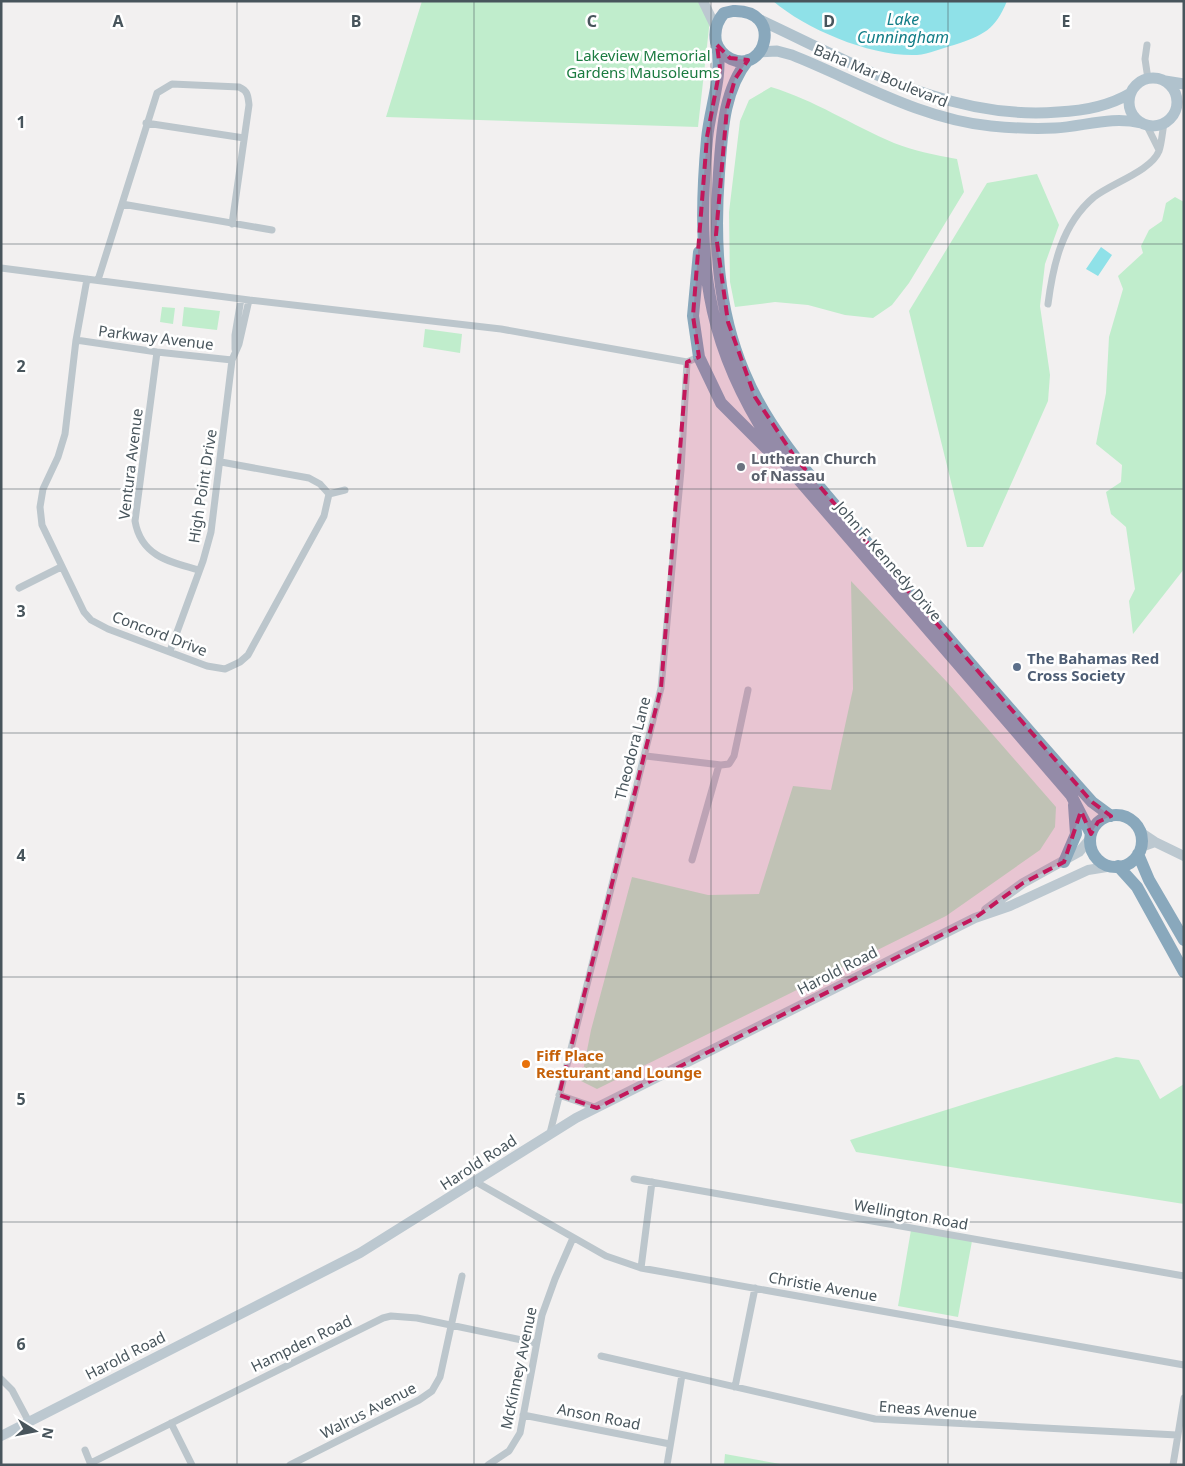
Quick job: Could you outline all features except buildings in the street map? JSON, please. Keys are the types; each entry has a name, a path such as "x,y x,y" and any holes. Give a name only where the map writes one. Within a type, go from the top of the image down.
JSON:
{"highway":[{"path":"744,1 766,37 759,52"},
{"path":"716,28 725,9 740,11 755,17"},
{"name":"John F. Kennedy Drive","path":"716,28 720,68 708,138 703,222 708,291 722,350 747,402 787,466 927,631 1071,795 1091,837 1092,849 1097,858 1115,866 1137,887 1184,972"},
{"path":"718,45 722,52 730,58 739,61 748,60"},
{"name":"John F. Kennedy Drive","path":"759,52 748,60 735,79 726,108 720,155 716,235 721,291 728,322 735,350 755,397 794,456 1080,789 1092,802 1111,816 1127,818 1135,824 1140,832"},
{"path":"703,222 693,316 699,357 721,403 787,466"},
{"path":"1064,862 1076,834 1076,819 1071,795"},
{"path":"1091,837 1098,822 1111,816"},
{"path":"1140,832 1139,850 1149,880 1184,940"},
{"path":"1115,866 1131,862 1139,850"}],"main road":[{"path":"704,1 725,9"},
{"path":"704,1 716,28"},
{"name":"Baha Mar Boulevard","path":"755,17 910,89 942,100 980,109 1016,113 1064,112 1109,103 1131,92"},
{"name":"Baha Mar Boulevard","path":"759,52 777,51 792,55 923,111 967,123 1033,128 1073,126 1115,120 1144,124"},
{"path":"1184,84 1148,79 1139,82 1131,92 1130,110 1144,124 1168,120 1184,111"},
{"path":"1164,80 1172,87 1177,96 1177,107 1168,120"},
{"path":"1140,832 1155,842 1184,856"},
{"name":"Harold Road","path":"975,918 1023,883 1083,850 1091,837"},
{"path":"1139,850 1155,842"},
{"name":"Harold Road","path":"1,1436 360,1253 476,1182 550,1133 596,1108 975,918 1010,906 1088,870 1115,866"}],"street":[{"path":"1147,44 1145,59 1148,79"},
{"path":"98,280 157,93 172,84 239,88 245,90 248,96 250,105 232,224"},
{"path":"1048,304 1057,254 1062,240 1079,212 1111,186 1146,167 1159,150 1168,120"},
{"path":"146,123 244,138"},
{"path":"1144,124 1159,150"},
{"path":"122,204 272,230"},
{"path":"1,268 249,300 501,329 687,362 699,357"},
{"name":"Concord Drive","path":"87,279 76,340 65,434 58,457 43,489 40,507 42,525 84,612 91,620 108,629 207,666 225,669 240,662 248,655 324,516 329,494"},
{"name":"High Point Drive","path":"170,651 211,532 232,360 235,349 234,335 241,299"},
{"name":"High Point Drive","path":"235,349 239,344 249,300"},
{"name":"Parkway Avenue","path":"76,340 157,352 232,360"},
{"name":"Ventura Avenue","path":"157,352 135,521 137,535 147,548 155,554 175,564 199,570"},
{"name":"Theodora Lane","path":"550,1133 654,724 665,663 687,362"},
{"path":"221,462 309,478 320,484 329,494 345,490"},
{"path":"19,588 61,567"},
{"path":"646,756 719,765 729,764 734,756 748,690"},
{"path":"692,860 719,765"},
{"path":"559,1095 596,1108"},
{"name":"Wellington Road","path":"634,1179 1184,1276"},
{"name":"Christie Avenue","path":"476,1182 606,1256 641,1268 1184,1365"},
{"path":"641,1268 652,1182"},
{"name":"McKinney Avenue","path":"488,1465 503,1457 520,1433 536,1343 548,1295 573,1238"},
{"name":"Walrus Avenue","path":"290,1465 432,1392 440,1377 462,1276"},
{"path":"735,1387 755,1288"},
{"name":"Hampden Road","path":"91,1464 383,1318 402,1316 536,1343"},
{"name":"Eneas Avenue","path":"601,1356 874,1419 1177,1435"},
{"path":"667,1465 682,1374"},
{"path":"1,1379 12,1390 29,1422"},
{"path":"1173,1465 1184,1398"},
{"name":"Anson Road","path":"523,1415 670,1444"},
{"path":"171,1423 192,1465"},
{"path":"85,1450 91,1464"}],"highlighted area":[{"path":"717,45 730,58 748,60 735,79 727,108 716,235 728,322 755,397 794,456 910,593 1092,802 1111,816 1098,822 1091,834 1081,811 1064,862 1023,883 975,918 597,1108 559,1095 661,688 687,362 699,357 693,316 707,137 720,68"}],"green space":[{"name":"Lakeview Memorial Gardens Mausoleums","path":"422,1 700,2 710,19 698,127 386,117"},
{"path":"771,87 818,106 894,143 917,151 957,159 964,192 909,283 892,305 873,318 845,315 808,305 775,302 735,307 730,282 729,212 740,121 749,100"},
{"path":"1037,174 1059,225 1045,264 1040,306 1050,375 1048,401 983,547 967,547 909,311 987,183"},
{"path":"1175,197 1184,202 1184,569 1133,634 1129,601 1135,589 1126,527 1111,514 1106,492 1121,482 1122,465 1096,444 1106,393 1109,337 1123,289 1118,276 1143,253 1141,246 1149,230 1162,221 1166,203"},
{"path":"162,307 175,308 173,324 160,322"},
{"path":"184,307 220,311 217,330 182,326"},
{"path":"425,329 462,334 460,353 423,347"},
{"path":"851,581 947,682 1056,807 1055,827 1040,850 946,916 597,1089 581,1081 591,1030 632,877 708,895 759,894 793,786 831,790 853,689"},
{"path":"1116,1057 1139,1060 1160,1099 1184,1084 1184,1204 856,1152 850,1140"},
{"path":"911,1230 972,1241 958,1317 898,1306"},
{"path":"725,1454 786,1465 724,1465"}],"water":[{"name":"Lake Cunningham","path":"773,1 1007,1 998,19 981,34 954,45 917,55 880,51 841,40 804,22"},
{"path":"1101,247 1112,255 1098,276 1086,269"}],"place":[{"name":"Lutheran Church of Nassau","path":"741,467"},
{"name":"The Bahamas Red Cross Society","path":"1017,667"},
{"name":"Fiff Place Resturant and Lounge","path":"526,1064"}]}
